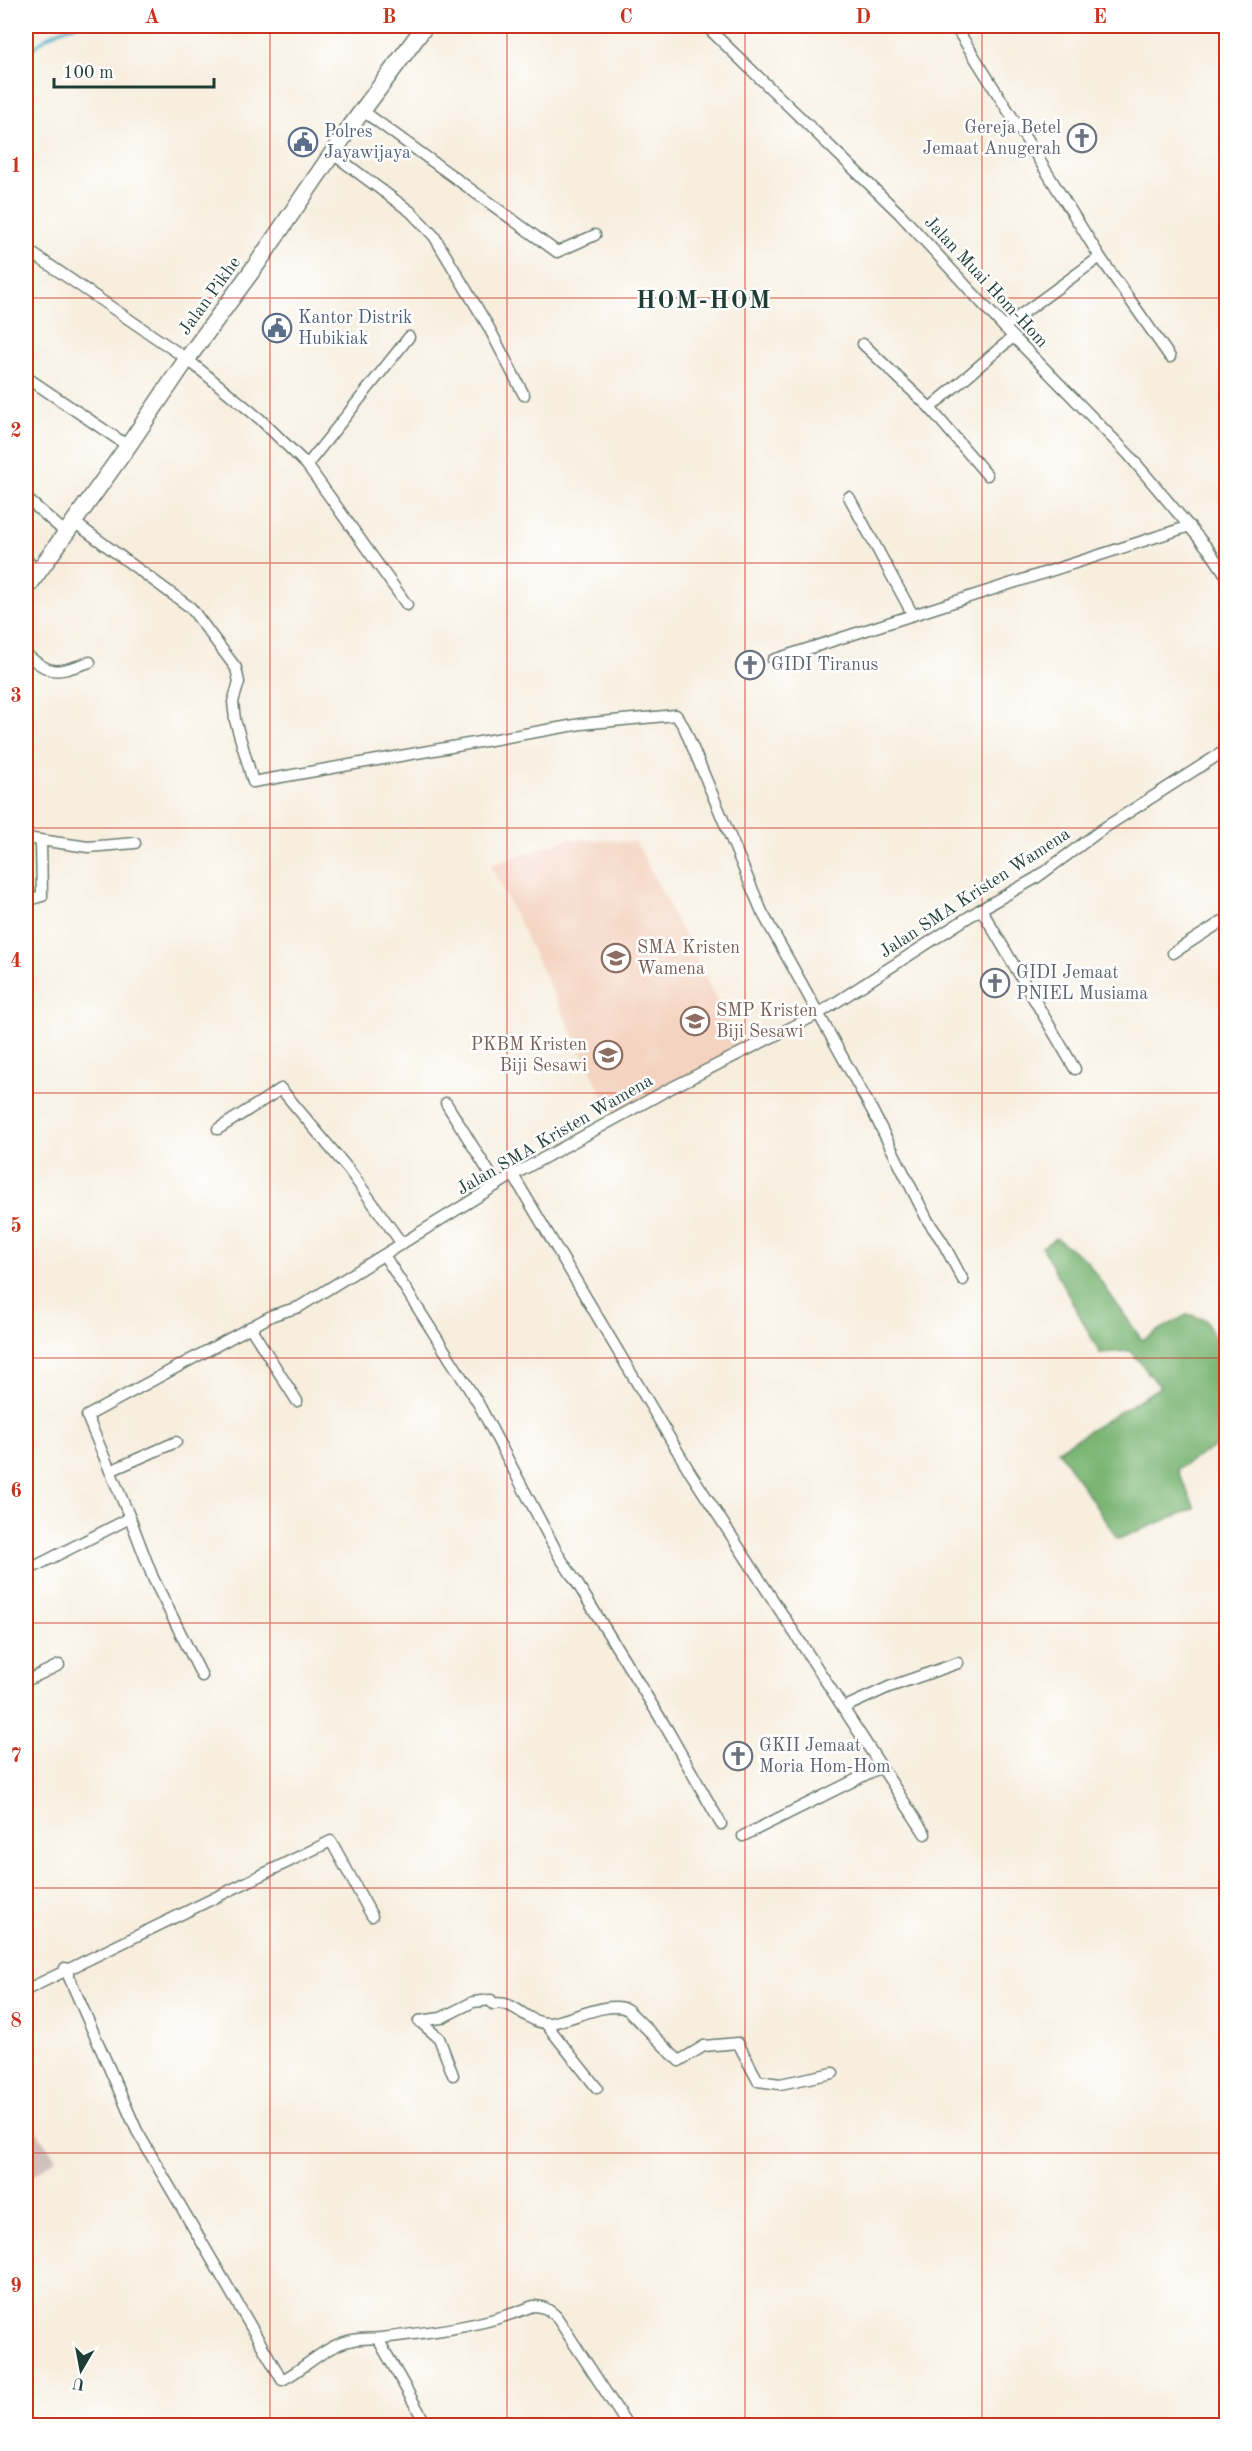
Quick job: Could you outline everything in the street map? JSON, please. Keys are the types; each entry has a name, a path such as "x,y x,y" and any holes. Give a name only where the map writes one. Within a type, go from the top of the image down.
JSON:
{"highway":[{"name":"Jalan Pikhe","path":"26,589 424,26"}],"street":[{"name":"Jalan Muai Hom-Hom","path":"706,26 900,214 1013,337 1128,454 1190,526 1227,575"},
{"path":"955,26 1100,256 1170,357"},
{"path":"363,111 556,252 595,235"},
{"path":"333,154 411,212 434,236 488,326 524,395"},
{"path":"26,249 188,359 260,418 307,465 407,605"},
{"path":"1004,327 1100,256"},
{"path":"307,465 408,337"},
{"path":"930,408 1013,337"},
{"path":"862,344 930,408 987,475"},
{"path":"26,377 128,446"},
{"path":"849,497 913,615"},
{"path":"26,498 191,608 236,668 239,682 233,702 235,720 252,782 581,724 676,715 684,728 762,912 873,1112 928,1221 942,1241 963,1280"},
{"path":"773,660 1190,526"},
{"path":"26,559 37,572"},
{"path":"26,654 42,668 59,671 90,662"},
{"name":"Jalan SMA Kristen Wamena","path":"202,1676 153,1578 111,1470 87,1416 273,1315 300,1307 513,1175 671,1088 818,1014 981,909 1036,878 1104,828 1227,750"},
{"path":"26,838 41,842 88,847 135,843"},
{"path":"26,901 42,896 41,842"},
{"path":"981,909 1075,1069"},
{"path":"1173,953 1227,919"},
{"path":"218,1129 281,1089 349,1170 402,1244"},
{"path":"446,1103 497,1185"},
{"path":"513,1175 690,1472 925,1834"},
{"path":"384,1255 478,1403 559,1556 668,1729 721,1824"},
{"path":"250,1327 297,1401"},
{"path":"111,1470 176,1442"},
{"path":"26,1571 130,1518"},
{"path":"843,1708 890,1687 957,1663"},
{"path":"26,1681 59,1665"},
{"path":"742,1836 881,1767"},
{"path":"26,1990 65,1968 191,1910 331,1841 372,1916"},
{"path":"65,1968 137,2132 282,2380 300,2371 318,2354 352,2340 378,2339 471,2325 533,2306 541,2306 556,2316 628,2426"},
{"path":"453,2075 439,2038 419,2021 441,2018 473,2002 491,2000 493,2004 508,2004 529,2018 546,2024 597,2088"},
{"path":"546,2024 607,2008 621,2007 628,2010 679,2061 704,2046 738,2043 758,2081 780,2084 833,2073"},
{"path":"378,2339 427,2426"}],"shaded area":[{"name":"SMA Kristen Wamena","path":"569,839 636,842 743,1051 615,1121 491,865"},
{"path":"26,2116 56,2159 26,2181"}],"green space":[{"path":"1056,1238 1086,1260 1142,1340 1188,1314 1206,1320 1226,1361 1226,1440 1177,1469 1195,1508 1118,1539 1058,1450 1160,1387 1131,1351 1100,1353 1042,1247"}],"waterway":[{"path":"26,56 48,37 75,26"}],"place":[{"name":"Gereja Betel Jemaat Anugerah","path":"1082,138"},
{"name":"Polres Jayawijaya","path":"303,142"},
{"name":"Kantor Distrik Hubikiak","path":"277,328"},
{"name":"GIDI Tiranus","path":"750,665"},
{"name":"SMA Kristen Wamena","path":"616,958"},
{"name":"GIDI Jemaat PNIEL Musiama","path":"995,983"},
{"name":"SMP Kristen Biji Sesawi","path":"695,1021"},
{"name":"PKBM Kristen Biji Sesawi","path":"608,1055"},
{"name":"GKII Jemaat Moria Hom-Hom","path":"738,1756"}],"district":[{"name":"HOM-HOM","path":"704,302"}]}
